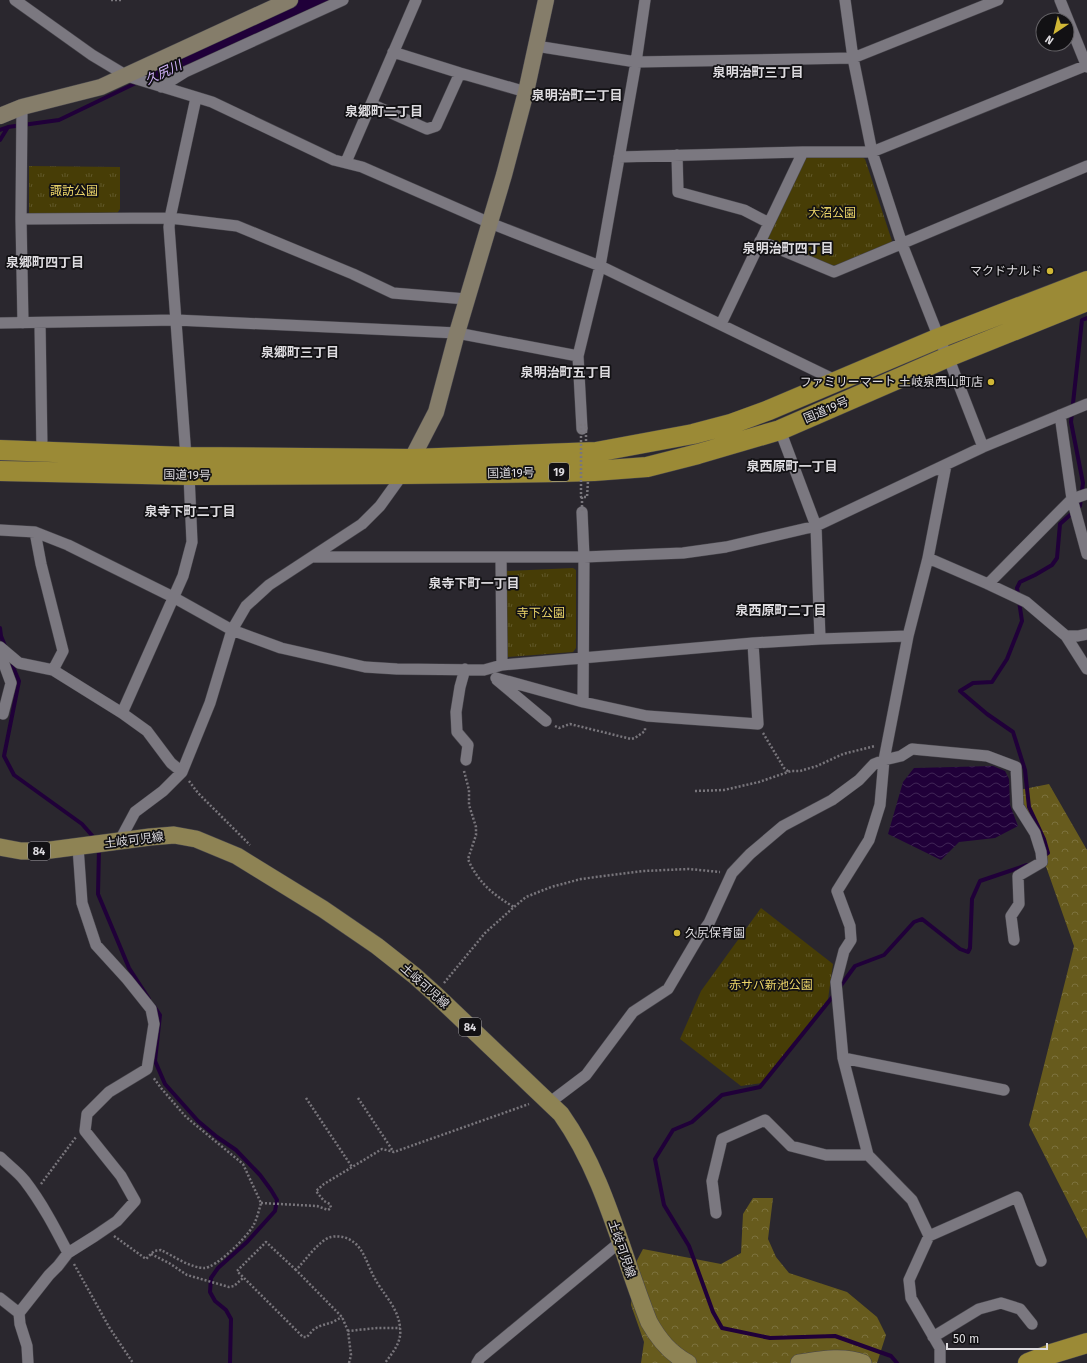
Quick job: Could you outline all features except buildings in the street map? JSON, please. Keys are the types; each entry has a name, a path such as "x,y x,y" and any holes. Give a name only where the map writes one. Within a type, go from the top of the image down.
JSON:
{"highway":[{"name":"国道19号","path":"408,466 596,452 693,434 731,424 939,338 1087,280"},
{"name":"国道19号","path":"0,471 188,466 408,466 594,471 647,467 780,430 948,358 1087,301"},
{"name":"国道19号","path":"0,450 42,450 188,466"},
{"path":"1028,1363 1087,1342"}],"main road":[{"name":"土岐可児線","path":"0,847 21,851 43,851 114,841 174,836 196,839 237,856 323,909 378,946 435,994 561,1114 574,1132 590,1162 649,1322 659,1338 670,1351 688,1363"},
{"path":"799,1363 839,1359 863,1363"}],"street":[{"path":"15,0 92,55 127,76 212,102 334,160 362,167 490,223 600,266 837,381"},
{"path":"0,116 22,108 101,87 290,0"},
{"path":"161,87 185,72 342,0"},
{"path":"346,162 416,0"},
{"path":"114,841 135,812 163,791 182,772 210,703 232,630 246,606 268,585 362,524 380,506 408,466 436,412 466,299 504,175 526,92 546,0"},
{"path":"582,429 578,356 600,266 636,62 645,0"},
{"path":"845,0 853,58 872,152 902,244 983,447"},
{"path":"536,46 636,62 853,58 998,0"},
{"path":"619,157 803,152 872,152 1087,66 1060,0"},
{"path":"393,52 526,92"},
{"path":"371,104 427,129 436,126 460,73"},
{"path":"122,713 183,576 192,542 170,218 196,98"},
{"path":"22,108 21,219 23,324"},
{"path":"721,324 803,152"},
{"path":"677,155 678,192 744,210 769,223"},
{"path":"760,241 834,272 1087,166"},
{"path":"21,219 170,218 237,226 353,274 393,293 466,299"},
{"path":"0,323 23,324 176,320 457,333 578,356"},
{"path":"40,323 42,450"},
{"path":"312,557 584,557 683,553 726,547 816,526 983,447 1087,404"},
{"path":"1060,415 1072,500 1087,554"},
{"path":"780,430 816,526 820,638"},
{"path":"930,1236 912,1200 868,1155 843,1058 836,982 844,951 851,940 850,926 837,891 869,840 880,805 884,760 908,636 928,558 946,465"},
{"path":"988,584 1072,500 1087,494"},
{"path":"582,512 584,557 583,702"},
{"path":"0,530 35,532 68,545 173,597 232,630 281,648 365,667 484,670 502,665 753,643 820,638 908,636"},
{"path":"35,532 41,564 63,651 53,670"},
{"path":"501,557 502,665"},
{"path":"928,558 1026,602 1066,636 1087,669"},
{"path":"1066,636 1087,634"},
{"path":"496,678 583,702 647,716 758,724 753,643"},
{"path":"0,647 19,662 53,670 122,713 147,731 172,763 182,772"},
{"path":"0,653 11,683 3,714 0,713"},
{"path":"465,669 460,687 456,712 457,732 468,745 466,760"},
{"path":"484,670 496,678 546,721"},
{"path":"546,1100 586,1075 633,1012 668,989 698,938 709,923 732,873 750,854 783,826 832,800 859,780 874,764 901,756 912,749 987,756 1016,767 1018,806 1034,833 1041,857 1018,876 1019,904 1011,916 1014,940"},
{"path":"28,1363 27,1346 20,1324 20,1313 68,1253 117,1221 135,1201 121,1176 85,1131 87,1114 110,1092 148,1069 154,1024 151,1009 127,979 96,945 82,903 82,846"},
{"path":"843,1058 1004,1090"},
{"path":"716,1213 712,1181 722,1139 765,1120 791,1146 826,1155 868,1155"},
{"path":"0,1157 23,1180 42,1205 68,1253"},
{"path":"940,1363 940,1348 911,1298 909,1280 930,1236 1017,1197 1041,1261"},
{"path":"477,1363 480,1358 620,1242"},
{"path":"0,1298 20,1313"},
{"path":"933,1337 979,1309 1001,1303 1020,1309 1032,1324"}],"path":[{"path":"111,0 121,0"},
{"path":"586,441 586,425 581,425 581,497 587,497 588,481"},
{"path":"582,429 582,512"},
{"path":"546,721 559,728 570,724 631,739 645,731 647,716"},
{"path":"758,724 784,768 789,772"},
{"path":"695,790 724,790 759,782 789,772 800,771 817,766 843,754 876,745 887,745"},
{"path":"466,760 464,771 469,790 469,805 476,827 476,834 468,859 483,884 499,898 514,906"},
{"path":"182,772 198,793 254,849"},
{"path":"435,994 485,933 526,897 551,887 581,879 643,872 689,869 732,873"},
{"path":"104,1230 146,1259 154,1250 161,1250 196,1267 205,1268 213,1265 248,1234 254,1225 261,1203 243,1164 186,1117 161,1088 148,1069"},
{"path":"306,1098 352,1167"},
{"path":"358,1098 394,1152"},
{"path":"261,1203 317,1206 328,1210 331,1208 330,1204 324,1201 316,1191 324,1184 382,1149 394,1152 546,1100"},
{"path":"32,1191 42,1183 76,1137 85,1131"},
{"path":"296,1270 320,1244 330,1237 338,1236 348,1238 356,1244 364,1254 372,1274 393,1307 400,1328 399,1341 385,1363"},
{"path":"342,1317 333,1322 320,1326 307,1337 302,1337 237,1271 266,1242 342,1317 348,1330 351,1350 349,1363"},
{"path":"68,1253 109,1327 132,1363"},
{"path":"151,1254 169,1263 187,1275 229,1287 234,1286 243,1278"},
{"path":"348,1330 400,1328"}],"green space":[{"name":"大沼公園","path":"860,156 865,159 892,241 888,246 834,267 767,240 806,157"},
{"name":"諏訪公園","path":"29,166 120,167 120,209 116,215 29,215"},
{"name":"寺下公園","path":"573,568 576,570 576,648 573,652 508,657 506,655 506,571"},
{"path":"1049,784 1087,850 1087,1239 1029,1125 1074,946 1019,790"},
{"name":"赤サバ新池公園","path":"761,908 833,964 828,999 762,1083 741,1086 680,1039 701,991"},
{"path":"753,1198 773,1198 768,1239 776,1257 789,1273 847,1292 877,1317 886,1335 877,1363 641,1363 644,1342 631,1305 634,1266 643,1249 721,1264 741,1253 743,1214"}],"water":[{"path":"993,766 1005,771 1009,779 1010,805 1018,826 995,838 959,842 941,860 888,834 903,782 914,768"}],"waterway":[{"name":"久尻川","path":"158,73 322,0"},
{"name":"久尻川","path":"146,79 158,73"},
{"name":"久尻川","path":"0,130 8,127 59,120 138,82"},
{"path":"0,140 8,127"},
{"path":"1044,856 1048,853 1044,839 1029,807 1025,770 1013,732 987,714 960,691 973,683 992,682 1007,659 1022,621 1017,588 1020,582 1052,565 1057,558 1060,524 1080,506 1083,483 1071,422 1082,320 1087,318"},
{"path":"0,628 5,646"},
{"path":"10,660 19,681 4,756 14,775 82,824 96,840"},
{"path":"99,848 98,894 129,968 149,999"},
{"path":"839,988 855,966 884,955 914,922 922,919 960,949 968,952 970,948 972,899 980,881 1027,865"},
{"path":"834,995 760,1087 722,1095 692,1122 673,1130 655,1159 664,1205 689,1246 713,1312 722,1328 770,1338 835,1336 891,1356 897,1363"},
{"path":"154,1006 160,1015 155,1061 165,1084 198,1121 236,1150 260,1175 277,1200 275,1211 247,1242 218,1268 211,1278 210,1292 215,1301 226,1310 231,1319 230,1363"}],"place":[{"name":"マクドナルド","path":"1050,271"},
{"name":"ファミリーマート 土岐泉西山町店","path":"991,382"},
{"name":"久尻保育園","path":"677,933"}],"district":[{"name":"泉明治町三丁目","path":"758,72"},
{"name":"泉明治町二丁目","path":"577,95"},
{"name":"泉郷町二丁目","path":"384,111"},
{"name":"泉明治町四丁目","path":"788,248"},
{"name":"泉郷町四丁目","path":"45,262"},
{"name":"泉郷町三丁目","path":"300,352"},
{"name":"泉明治町五丁目","path":"566,372"},
{"name":"泉西原町一丁目","path":"792,466"},
{"name":"泉寺下町二丁目","path":"190,511"},
{"name":"泉寺下町一丁目","path":"474,583"},
{"name":"泉西原町二丁目","path":"781,610"}]}
